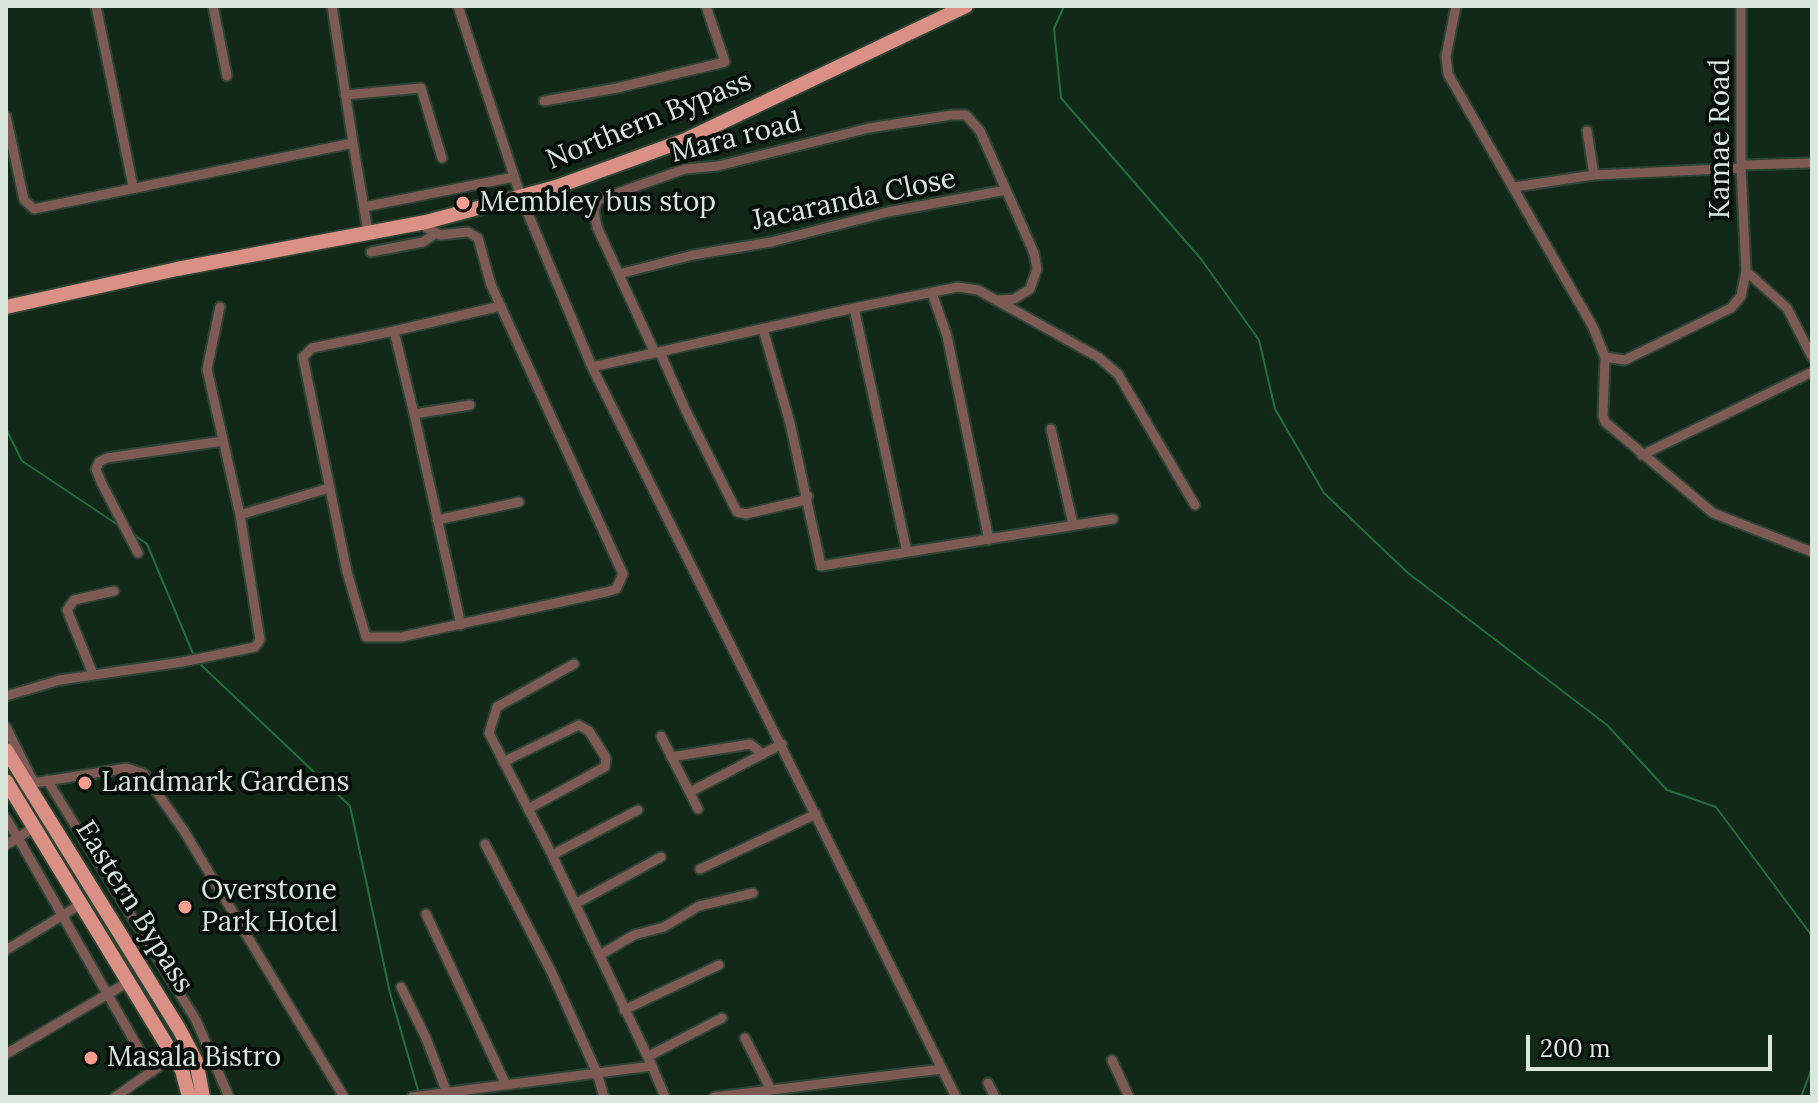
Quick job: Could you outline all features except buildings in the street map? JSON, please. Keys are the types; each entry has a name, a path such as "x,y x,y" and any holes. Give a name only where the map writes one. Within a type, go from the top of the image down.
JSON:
{"main road":[{"name":"Northern Bypass","path":"6,307 177,269 368,232 431,227 685,140 966,6"},
{"name":"Eastern Bypass","path":"6,750 30,784 179,1029 196,1061 203,1097"},
{"name":"Eastern Bypass","path":"6,781 174,1056 182,1070 189,1097"}],"street":[{"path":"96,6 133,186"},
{"path":"213,6 227,76"},
{"path":"332,6 368,232"},
{"path":"459,6 521,197 592,367 956,1097"},
{"path":"544,101 617,88 725,62 706,6"},
{"path":"1456,6 1446,56 1448,74 1565,274 1605,357 1603,416 1642,455 1713,513 1812,552"},
{"name":"Kamae Road","path":"1741,6 1741,166 1746,271"},
{"path":"345,95 421,88 442,158"},
{"name":"Mara road","path":"808,496 801,501 746,514 737,512 597,227 594,210 598,200 685,169 718,166 869,128 966,115 983,136 1006,190"},
{"path":"6,116 24,200 30,208 353,143"},
{"path":"1587,131 1594,175"},
{"path":"1514,187 1594,175 1812,163"},
{"path":"364,207 514,177"},
{"path":"999,300 1014,299 1027,292 1037,269 1034,253 1006,190"},
{"name":"Jacaranda Close","path":"619,274 693,255 786,239 888,212 1006,190"},
{"path":"371,252 423,242 431,227 476,235 501,306 623,574 616,589 606,592 401,637 366,637 329,488 303,357 312,348 501,306"},
{"path":"1605,357 1625,360 1731,308 1741,296 1746,271"},
{"path":"1746,271 1787,308 1812,357"},
{"path":"592,367 854,308 970,288 999,300 1098,357 1118,374 1195,505"},
{"path":"932,293 947,336 989,540"},
{"path":"6,696 30,687 93,674 249,650 258,644 240,515 207,369 220,307"},
{"path":"854,308 907,552"},
{"path":"763,329 808,496 821,566 1113,519"},
{"path":"394,331 461,625"},
{"path":"1642,455 1812,372"},
{"path":"414,414 470,405"},
{"path":"1051,429 1073,524"},
{"path":"138,553 101,482 96,469 99,462 107,458 223,441"},
{"path":"240,515 329,488"},
{"path":"437,520 519,502"},
{"path":"93,674 67,610 74,600 114,591"},
{"path":"574,664 497,707 489,733 552,855 665,1097"},
{"path":"503,762 579,725 589,731 606,758 605,767 528,809"},
{"path":"6,727 30,784 127,768 144,774 184,831 344,1097"},
{"path":"661,736 698,809"},
{"path":"671,757 750,744 763,754"},
{"path":"690,792 782,744"},
{"path":"47,780 196,1020 229,1097"},
{"path":"552,855 638,810"},
{"path":"700,869 816,814"},
{"path":"6,818 152,1072"},
{"path":"6,845 34,827"},
{"path":"485,844 551,971 597,1073 604,1097"},
{"path":"575,904 661,857"},
{"path":"93,889 109,880"},
{"path":"51,895 69,885"},
{"path":"600,955 634,935 664,927 699,906 753,893"},
{"path":"6,950 81,904"},
{"path":"426,914 516,1097"},
{"path":"624,1010 719,965"},
{"path":"6,1054 128,982"},
{"path":"401,987 426,1038 447,1093"},
{"path":"412,1097 597,1073 650,1061 722,1018"},
{"path":"179,1029 196,1020"},
{"path":"745,1038 771,1090"},
{"path":"115,1097 174,1056"},
{"path":"1112,1060 1129,1097"},
{"path":"714,1097 942,1069"},
{"path":"988,1083 995,1097"}],"waterway":[{"path":"1064,6 1054,29 1061,98 1201,259 1259,340 1275,409 1324,493 1408,573 1607,725 1667,790 1716,807 1812,936"},
{"path":"6,429 22,461 118,525"},
{"path":"134,535 147,544 194,656"},
{"path":"200,664 350,806 390,993 418,1090"},
{"path":"1801,1097 1812,1068"}],"place":[{"name":"Membley bus stop","path":"463,203"},
{"name":"Landmark Gardens","path":"85,783"},
{"name":"Overstone Park Hotel","path":"185,907"},
{"name":"Masala Bistro","path":"91,1058"}]}
